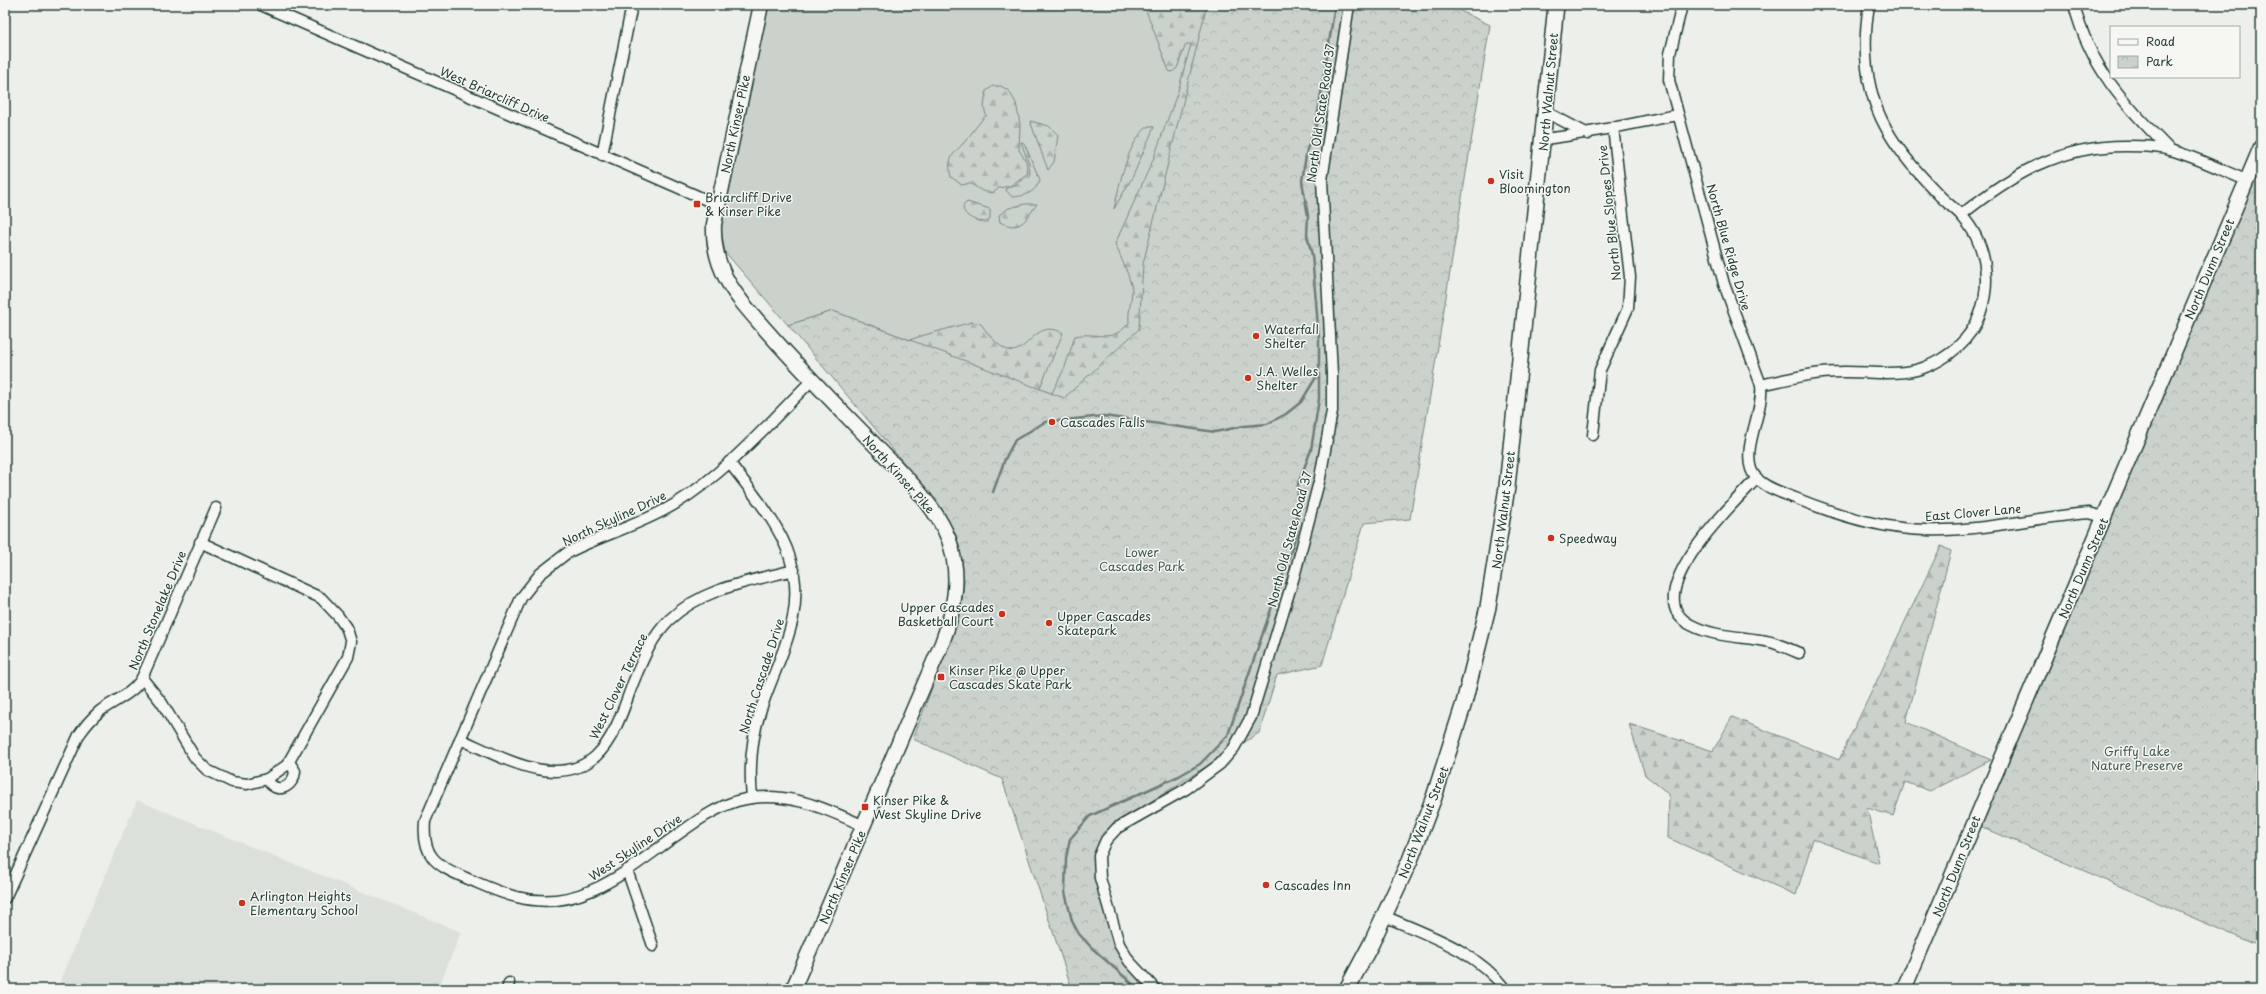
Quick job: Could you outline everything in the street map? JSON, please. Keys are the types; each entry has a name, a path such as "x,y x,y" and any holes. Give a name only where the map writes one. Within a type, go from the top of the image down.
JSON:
{"main road":[{"name":"North Walnut Street","path":"1347,989 1384,916 1410,860 1452,745 1472,675 1493,585 1507,487 1544,139 1556,5"}],"street":[{"name":"West Briarcliff Drive","path":"261,5 718,206"},
{"path":"602,155 632,5"},
{"name":"North Kinser Pike","path":"761,5 718,206 714,239 717,261 724,276 751,313 812,380 905,477 936,514 949,540 956,573 954,602 949,625 794,989"},
{"name":"North Old State Road 37","path":"1155,989 1129,961 1119,944 1102,886 1099,856 1106,840 1117,828 1186,789 1220,764 1234,748 1251,717 1293,580 1320,478 1332,411 1332,374 1322,180 1349,5"},
{"name":"North Blue Ridge Drive","path":"1682,5 1669,69 1672,92 1724,284 1761,385"},
{"path":"1799,653 1771,643 1721,635 1698,628 1683,619 1674,605 1676,583 1692,551 1757,478 1751,469 1750,457 1761,400 1761,385 1823,373 1909,371 1931,365 1950,354 1974,328 1983,307 1985,294 1986,268 1981,245 1961,215 1915,169 1892,140 1885,127 1871,92 1867,72 1865,39 1868,5"},
{"path":"2074,5 2089,49 2111,87 2125,105 2170,150"},
{"path":"1546,112 1588,134"},
{"path":"1544,139 1588,134 1613,126 1678,115"},
{"name":"North Blue Slopes Drive","path":"1592,435 1600,370 1623,321 1630,294 1630,277 1613,126"},
{"path":"1961,215 2011,179 2044,163 2079,150 2121,146 2170,150 2246,180"},
{"name":"North Dunn Street","path":"1904,989 2261,147"},
{"name":"North Skyline Drive","path":"426,847 425,821 515,609 531,584 554,562 582,545 652,516 673,505 705,483 729,462 812,380"},
{"name":"North Cascade Drive","path":"729,462 759,502 776,529 790,556 794,570 797,599 794,619 760,712 753,739 750,761 752,798"},
{"name":"East Clover Lane","path":"1757,478 1768,486 1827,510 1874,524 1907,529 1950,530 2089,513 2104,517"},
{"name":"North Stonelake Drive","path":"5,898 79,735 88,722 101,711 138,686 216,508"},
{"path":"142,678 162,703 196,758 207,770 232,782 247,784 278,773 289,762 346,663 350,650 349,635 338,616 317,596 200,542"},
{"name":"West Clover Terrace","path":"460,739 535,769 557,771 579,767 597,755 610,736 647,650 668,621 689,604 713,592 794,570"},
{"path":"267,778 271,786 275,789 282,789 292,781 295,771 289,762"},
{"name":"West Skyline Drive","path":"426,847 435,862 447,869 498,891 528,899 551,901 579,896 599,888 711,813 737,801 752,798 773,797 801,801 837,813 864,826"},
{"path":"628,870 653,946"},
{"path":"1384,916 1454,947 1483,964 1493,973 1505,989"}],"shaded area":[{"name":"Arlington Heights Elementary School","path":"137,800 461,932 438,989 57,989"}],"green space":[{"path":"768,5 1207,5 1139,329 1064,398 833,311 788,325 725,252 721,230"},
{"path":"1144,5 1283,5 1242,316 1044,409 1065,367 1075,336 1104,336 1116,334 1129,323 1132,288 1115,244 1153,160 1178,91 1191,44 1186,44 1177,68 1172,72 1169,71"},
{"name":"Lower Cascades Park","path":"1207,5 1448,5 1490,25 1410,519 1364,523 1322,665 1277,675 1259,733 1114,825 1106,832 1097,850 1112,935 1121,957 1149,989 1072,989 1002,779 913,739 961,609 964,582 962,560 955,538 930,494 788,325 833,311 1064,398 1139,329 1143,264"},
{"path":"993,86 1001,86 1009,91 1016,103 1020,124 1019,150 1026,161 1028,173 1010,186 999,188 993,193 982,191 970,183 962,185 951,177 950,164 955,152 986,115 984,107 986,91"},
{"path":"1030,121 1049,126 1058,135 1054,162 1048,170"},
{"path":"1149,126 1154,127 1133,176 1114,209 1122,176 1130,152 1135,141"},
{"path":"1021,142 1024,143 1040,180 1035,188 1029,193 1012,197 1005,189 1016,184 1030,174 1029,164"},
{"name":"Griffy Lake Nature Preserve","path":"2261,147 2261,947 1973,823"},
{"path":"967,202 990,209 990,218 987,222 975,220 965,213 963,206"},
{"path":"1025,204 1037,204 1022,223 1013,226 1000,222 999,215 1009,208"},
{"path":"972,322 981,324 996,342 1008,350 1017,350 1040,332 1050,329 1063,333 1034,402 889,347 921,336"},
{"path":"1941,546 1951,551 1906,722 1991,760 1930,791 1905,782 1893,816 1867,808 1879,863 1813,839 1796,895 1668,838 1669,794 1645,775 1629,724 1713,751 1732,717 1839,760"}],"waterway":[{"path":"1138,989 1091,947 1079,934 1072,921 1065,892 1066,858 1070,839 1090,816 1179,776 1200,764 1228,735 1292,548 1297,532 1298,484 1311,450 1319,399 1319,338 1312,255 1307,235 1308,216 1302,181 1307,149 1315,130 1335,5"},
{"path":"993,492 1005,459 1015,440 1045,422 1104,416 1215,432 1244,426 1267,424 1286,414 1301,402 1318,374"}],"place":[{"name":"Visit Bloomington","path":"1491,181"},
{"name":"Briarcliff Drive & Kinser Pike","path":"697,204"},
{"name":"Waterfall Shelter","path":"1256,336"},
{"name":"J.A. Welles Shelter","path":"1248,378"},
{"name":"Cascades Falls","path":"1052,422"},
{"name":"Speedway","path":"1551,538"},
{"name":"Upper Cascades Basketball Court","path":"1002,614"},
{"name":"Upper Cascades Skatepark","path":"1049,623"},
{"name":"Kinser Pike @ Upper Cascades Skate Park","path":"941,677"},
{"name":"Kinser Pike & West Skyline Drive","path":"865,807"},
{"name":"Cascades Inn","path":"1266,885"},
{"name":"Arlington Heights Elementary School","path":"242,903"}]}
